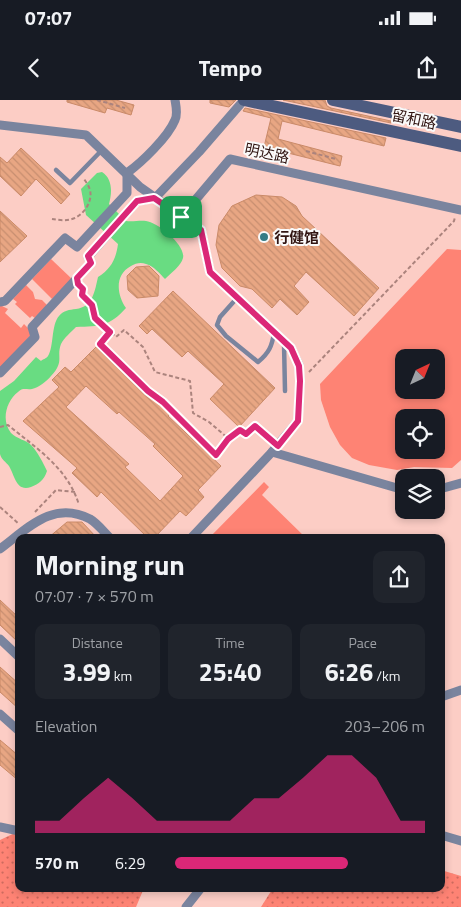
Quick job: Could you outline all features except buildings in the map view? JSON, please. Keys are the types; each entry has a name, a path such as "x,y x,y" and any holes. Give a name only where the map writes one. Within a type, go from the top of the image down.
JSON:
{"main road":[{"name":"留和路","path":"244,100 461,146"},
{"name":"留和路","path":"333,100 461,127"}],"street":[{"path":"127,173 142,162 169,130 176,118 175,100"},
{"path":"0,373 34,337 32,327 91,263 88,256 137,201 154,198 199,152 244,100"},
{"path":"0,125 86,135 154,198 201,230 210,272 291,348 299,366 298,421 275,449 196,534"},
{"name":"明达路","path":"181,217 230,159 459,209"},
{"path":"0,302 5,302 65,238 77,247 127,192 127,173"},
{"path":"275,449 395,487"},
{"path":"445,487 461,483"},
{"path":"24,533 40,519 66,511 91,519 106,534"},
{"path":"0,549 15,539"},
{"path":"0,638 15,653"},
{"path":"445,696 461,690"},
{"path":"0,714 15,727"},
{"path":"0,827 15,830"},
{"path":"445,836 461,841"},
{"path":"186,907 198,892"}],"lane":[{"path":"56,170 70,183 101,150"},
{"path":"238,298 220,317 217,325 226,336 258,362 266,356 272,347 274,333"},
{"path":"284,341 285,391"}],"path":[{"path":"98,100 125,108"},
{"path":"306,151 336,159"},
{"path":"52,219 71,220 80,215 88,205 90,190 85,180 79,174"},
{"path":"300,381 454,221 459,209"},
{"path":"77,278 78,284 83,289 82,295 92,305 95,318 116,337 124,330 143,347 155,372 190,380 193,413 209,422 228,439"},
{"path":"110,332 100,344 148,391 163,402 216,455 228,439 240,430 246,434 255,426 275,449"},
{"path":"0,427 8,425 36,446 65,476 75,492 80,509 79,516"},
{"path":"34,513 56,490 75,492"},
{"path":"0,507 24,533"}],"shaded area":[{"path":"102,172 110,182 111,195 109,204 126,221 146,221 157,225 176,241 183,253 183,258 178,267 165,279 154,268 144,263 135,264 126,270 120,280 119,291 126,308 114,319 104,324 76,327 61,344 58,366 49,378 34,388 20,390 10,401 6,411 8,428 13,435 31,445 47,471 39,483 26,488 19,485 0,454 0,391 14,381 36,357 41,361 47,357 50,352 56,320 63,313 82,308 90,301 98,277 110,267 114,259 118,244 86,215 81,189 97,173"},
{"path":"447,249 461,250 461,460 452,468 414,467 395,470 369,465 352,458 340,445 330,427 321,400 320,384"},
{"path":"51,259 72,279 52,299 32,279"},
{"path":"26,285 33,292 35,299 42,300 48,306 35,318 32,316 30,318 15,304 17,302 13,299"},
{"path":"0,305 8,309 5,313 21,328 24,324 29,329 31,335 0,369"},
{"path":"264,482 269,487 262,495 302,534 213,534"},
{"path":"15,833 15,892 142,892 136,907 0,907 0,840"},
{"path":"445,871 461,876 461,907 261,907 270,892 445,892"}],"place":[{"name":"行健馆","path":"264,237"}],"route":[{"path":"154,198 181,217 201,230 210,272 291,348 299,366 298,421 278,446 255,426 246,434 240,430 228,439 216,455 163,402 148,391 100,344 110,332 95,318 92,305 82,295 83,289 78,284 77,278 91,263 88,256 137,201 154,198"}]}
